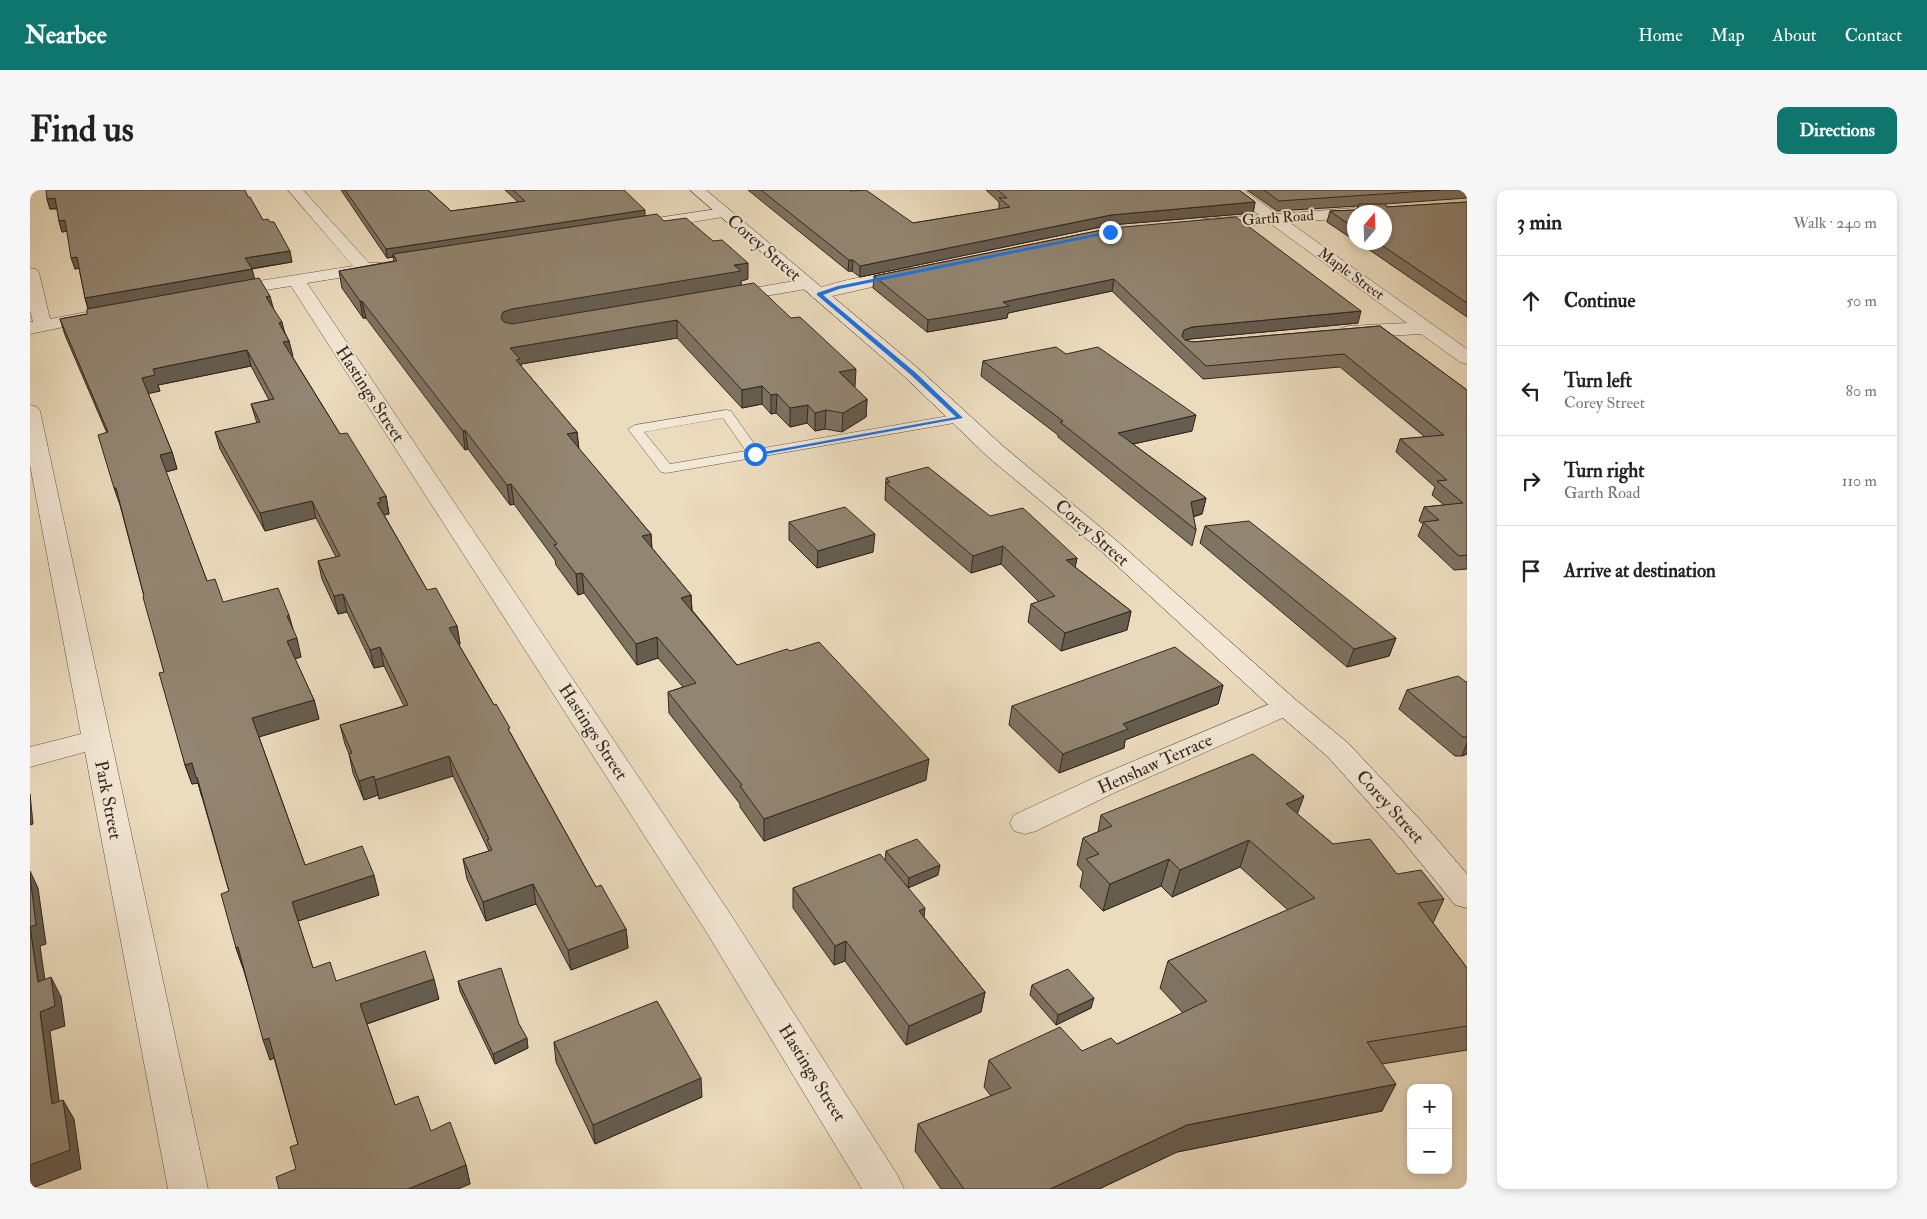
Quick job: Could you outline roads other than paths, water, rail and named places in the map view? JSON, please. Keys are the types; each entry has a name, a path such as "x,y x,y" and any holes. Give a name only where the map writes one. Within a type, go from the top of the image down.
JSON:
{"street":[{"path":"295,190 364,268"},
{"name":"Corey Street","path":"697,190 914,374 996,452 1110,546 1286,706 1338,750 1467,896"},
{"name":"Maple Street","path":"1234,190 1467,358"},
{"path":"632,227 724,213"},
{"name":"Garth Road","path":"1190,225 1347,213"},
{"path":"210,294 393,264"},
{"path":"706,301 812,289 838,288 926,270"},
{"path":"30,273 37,327 117,312"},
{"name":"Hastings Street","path":"296,279 719,924 884,1189"},
{"path":"1332,333 1426,328"},
{"name":"Park Street","path":"30,411 188,1189"},
{"name":"Henshaw Terrace","path":"1025,823 1107,784 1286,706"},
{"path":"30,757 96,739"}],"lane":[{"path":"755,454 726,414 635,429 666,469 755,454 960,418"}]}
